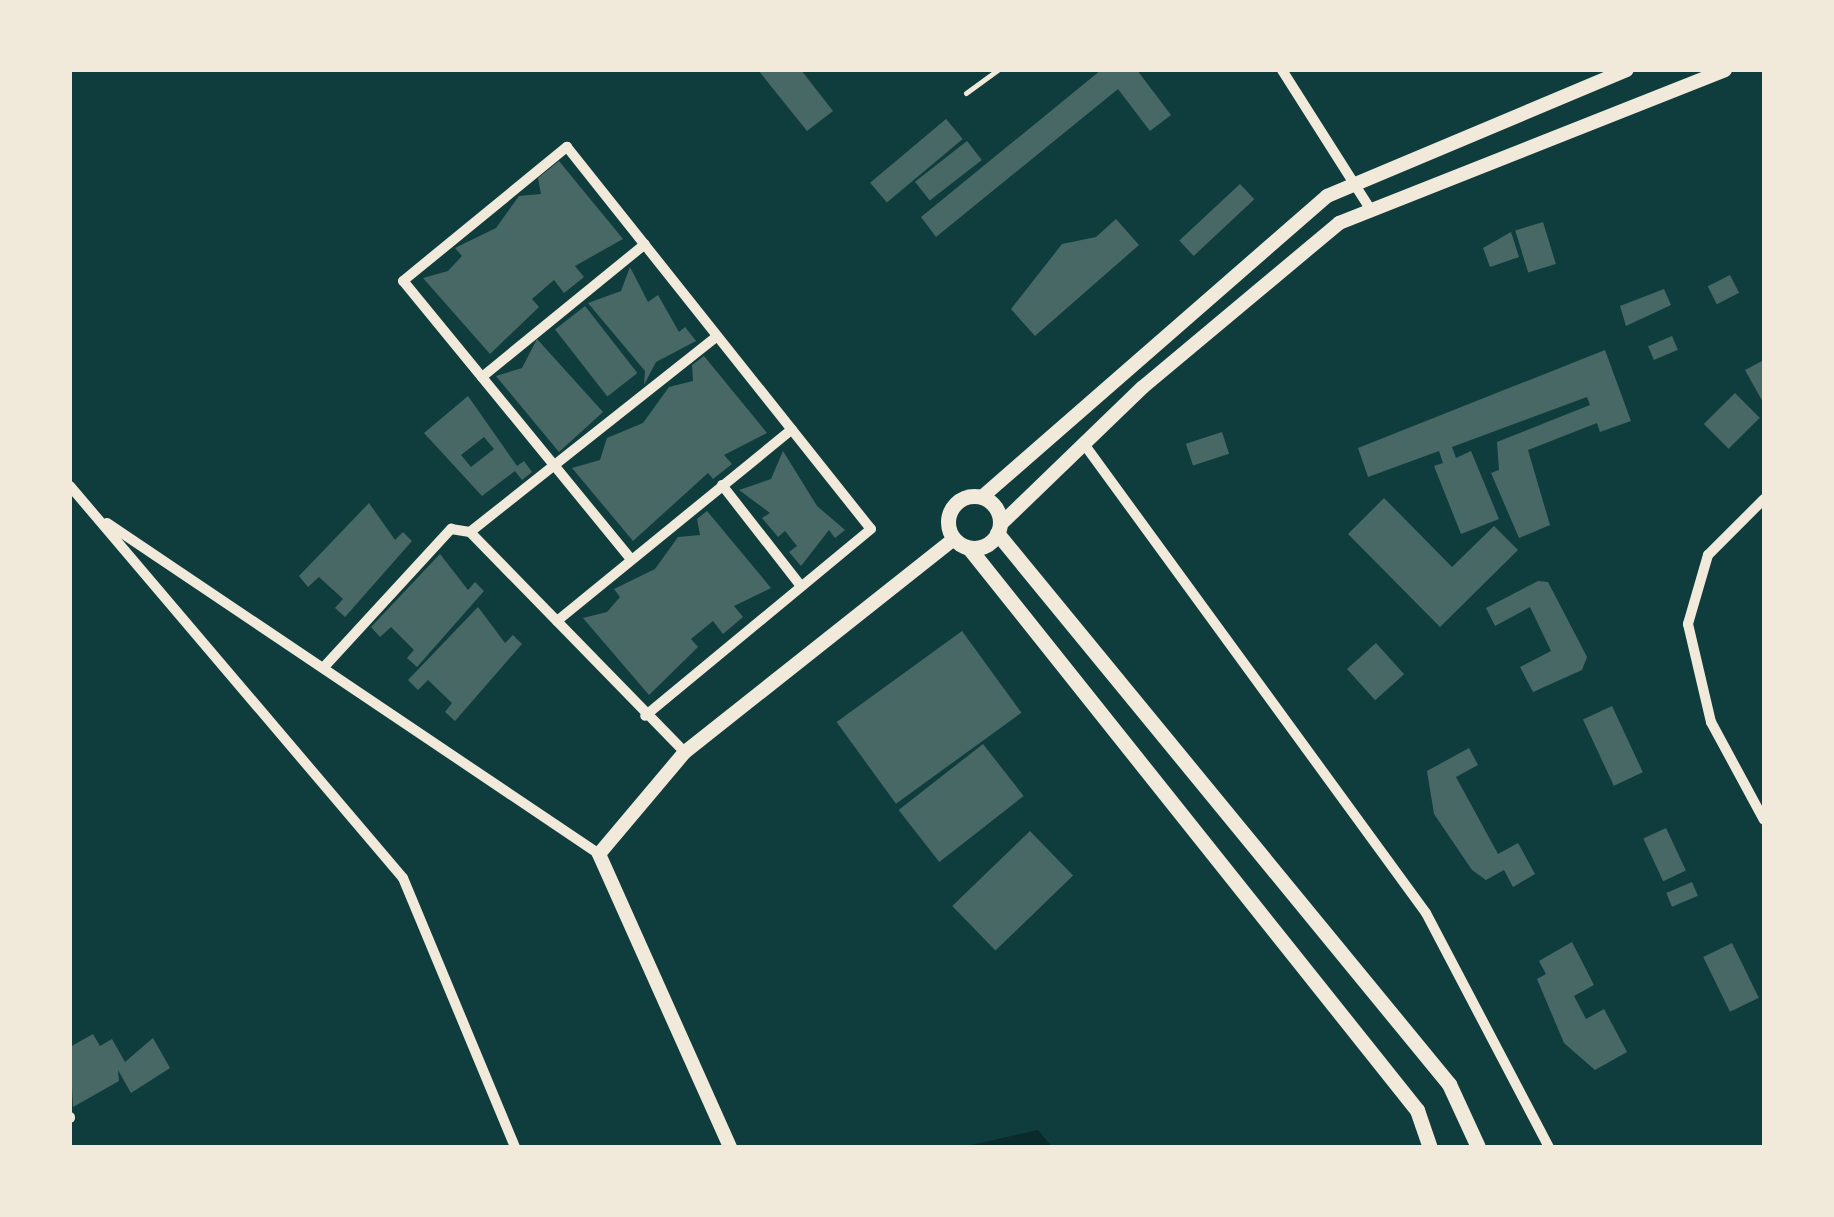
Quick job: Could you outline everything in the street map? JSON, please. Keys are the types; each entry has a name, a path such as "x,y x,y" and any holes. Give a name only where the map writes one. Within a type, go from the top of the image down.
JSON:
{"main road":[{"path":"1430,1147 1418,1110 962,543 952,506 982,497 999,529 1450,1084 1478,1147"},
{"path":"962,543 999,529"}],"street":[{"path":"1282,70 1368,207"},
{"path":"982,497 1292,221 1352,179 1608,73 1627,70"},
{"path":"999,529 1084,444 1308,246 1368,207 1725,70"},
{"path":"630,558 403,281 567,146 871,529 644,716"},
{"path":"482,378 645,244"},
{"path":"470,532 556,468 717,336"},
{"path":"557,621 792,429"},
{"path":"1084,444 1426,912 1549,1147"},
{"path":"722,485 801,586"},
{"path":"70,486 403,878 515,1147"},
{"path":"1764,499 1708,556 1688,624 1712,722 1764,820"},
{"path":"95,515 599,854 730,1147"},
{"path":"324,667 450,529 470,532 644,716 685,752"},
{"path":"599,854 685,752 962,543"}],"lane":[{"path":"966,94 998,70"}],"water":[{"path":"1038,1130 1052,1147 962,1147"}],"building":[{"path":"758,70 801,70 833,111 807,131"},
{"path":"1101,70 1137,70 1171,115 1150,131 1118,89 936,237 921,217"},
{"path":"946,119 963,139 887,203 870,183"},
{"path":"967,141 982,160 930,201 915,182"},
{"path":"559,161 623,239 575,266 584,277 564,293 554,280 532,299 539,307 490,354 423,278 448,271 462,256 455,248 496,228 519,196 541,194 538,178"},
{"path":"1240,184 1254,199 1194,256 1179,241"},
{"path":"1116,219 1139,245 1035,336 1011,309 1062,244 1096,237"},
{"path":"1543,222 1556,264 1528,273 1515,230"},
{"path":"1511,232 1519,257 1490,267 1483,248"},
{"path":"630,267 648,302 658,295 679,332 685,327 696,341 656,362 644,385 645,371 588,303 621,291"},
{"path":"1730,275 1739,293 1717,304 1708,286"},
{"path":"1664,289 1671,305 1626,326 1620,306"},
{"path":"585,306 637,373 607,396 555,329"},
{"path":"1672,336 1678,350 1654,360 1648,346"},
{"path":"537,339 603,412 559,452 496,376 522,368"},
{"path":"1605,350 1631,421 1600,432 1597,423 1528,450 1550,525 1519,538 1491,473 1499,470 1497,442 1590,405 1587,397 1452,447 1456,458 1471,451 1499,519 1461,534 1434,466 1443,463 1439,451 1368,477 1358,448"},
{"path":"704,356 767,433 724,455 732,464 713,479 708,473 633,541 572,468 600,460 607,438 643,423 669,387 693,381 692,365"},
{"path":"1764,360 1764,404 1745,370"},
{"path":"1735,393 1760,418 1729,449 1704,424"},
{"path":"468,396 517,466 524,461 532,472 522,480 515,471 482,496 424,433","holes":["484,437 494,449 471,467 461,455"]},
{"path":"1222,432 1229,454 1193,466 1186,444"},
{"path":"783,451 817,506 845,530 835,538 829,530 801,566 789,552 797,546 785,531 778,537 762,518 770,513 739,490 771,479"},
{"path":"1384,498 1452,567 1494,526 1518,550 1440,627 1348,534"},
{"path":"369,503 395,540 403,532 412,541 345,617 335,608 343,599 319,577 308,587 299,576"},
{"path":"707,511 771,588 734,606 743,617 723,634 713,621 691,639 698,647 649,695 583,618 607,612 620,597 614,589 655,569 678,537 700,535 697,519"},
{"path":"440,554 468,590 475,582 484,591 417,667 407,658 414,650 391,627 380,637 371,627"},
{"path":"1538,581 1548,582 1587,657 1582,670 1533,692 1520,667 1551,651 1530,607 1495,626 1486,608"},
{"path":"478,607 505,643 513,635 522,644 455,721 445,712 452,703 428,680 418,690 408,680"},
{"path":"962,631 1021,713 896,804 837,722"},
{"path":"1376,643 1404,674 1375,700 1347,669"},
{"path":"1612,706 1643,772 1614,786 1583,720"},
{"path":"983,744 1024,796 939,862 899,810"},
{"path":"1469,748 1478,765 1456,777 1498,854 1518,843 1535,874 1513,887 1504,870 1486,880 1472,870 1434,814 1427,771"},
{"path":"1666,828 1686,871 1663,881 1643,839"},
{"path":"1030,831 1073,876 995,951 952,906"},
{"path":"1692,882 1698,896 1672,907 1666,893"},
{"path":"1572,942 1594,985 1574,996 1586,1019 1604,1009 1627,1052 1595,1070 1564,1043 1537,979 1546,974 1539,961"},
{"path":"1732,943 1759,998 1730,1012 1703,957"},
{"path":"93,1034 100,1046 112,1039 125,1062 153,1038 170,1068 131,1093 118,1070 119,1081 73,1107 70,1047"}]}
